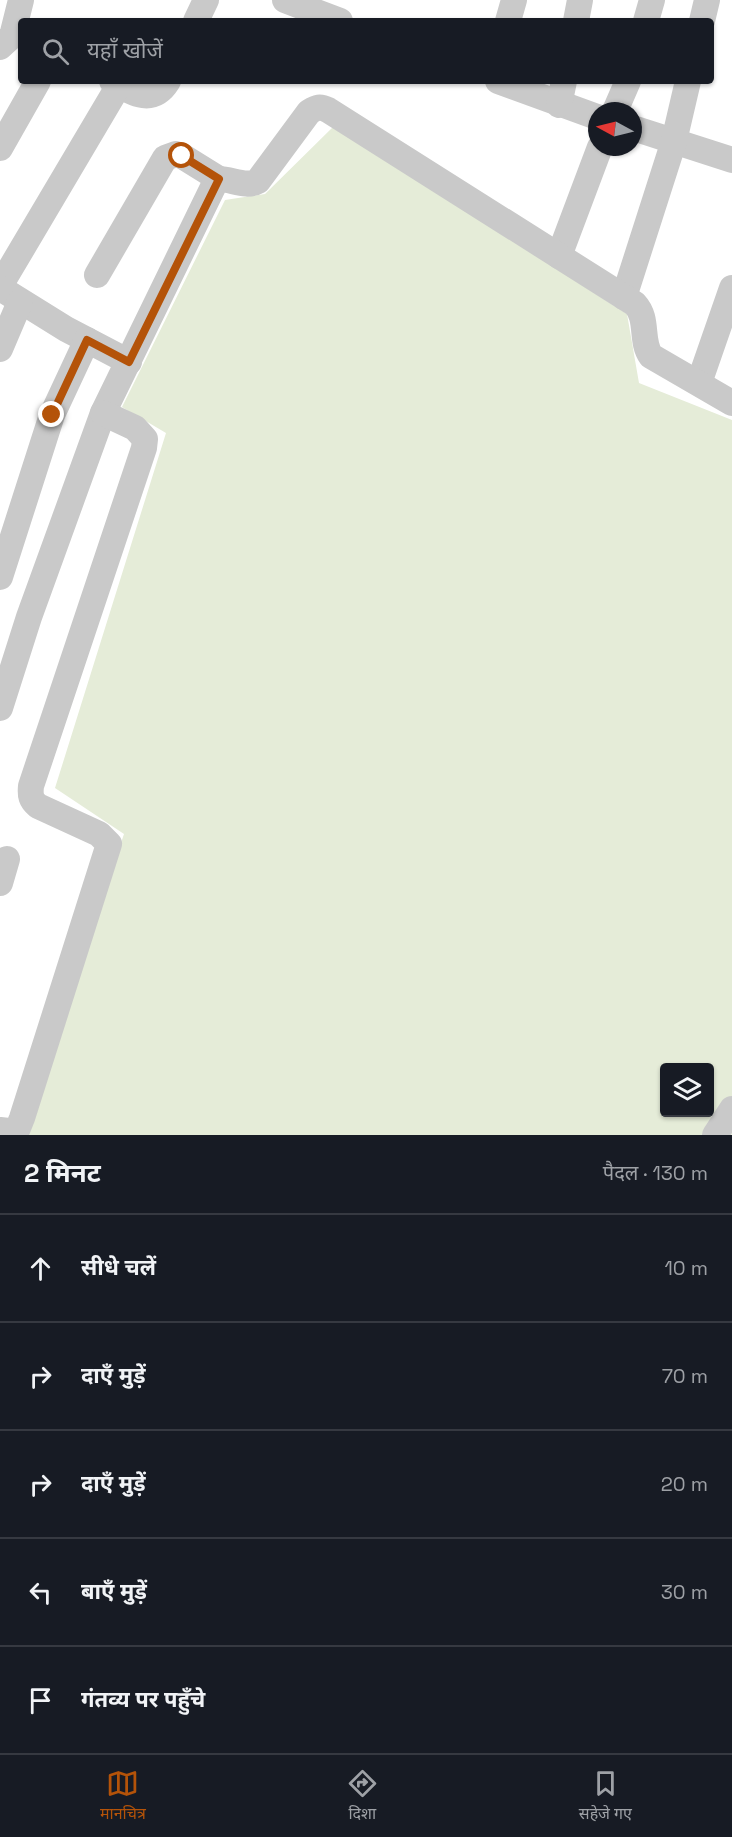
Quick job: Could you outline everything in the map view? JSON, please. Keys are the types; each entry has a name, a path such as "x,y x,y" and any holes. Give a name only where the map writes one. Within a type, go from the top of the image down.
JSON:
{"street":[{"path":"0,47 12,36 21,0"},
{"path":"197,18 206,0"},
{"path":"285,0 332,18"},
{"path":"509,18 514,0"},
{"path":"577,18 580,0"},
{"path":"647,18 652,0"},
{"path":"703,18 707,0"},
{"path":"0,148 36,84"},
{"path":"0,349 7,292 115,84"},
{"path":"118,84 138,95 145,96 166,84"},
{"path":"514,84 561,93 588,111"},
{"path":"619,102 627,84"},
{"path":"624,297 674,141 687,84"},
{"path":"97,275 165,158 176,154 219,179 253,184 258,181 309,112 321,107 624,297 639,308 644,323 648,352 651,356 732,403"},
{"path":"642,131 732,160"},
{"path":"559,256 597,156"},
{"path":"0,708 29,617 103,413 219,179"},
{"path":"699,383 732,288"},
{"path":"7,292 87,340 129,362"},
{"path":"0,577 52,415 87,340"},
{"path":"0,1130 9,1131 18,1128 22,1118 108,844 99,834 38,806 32,800 30,793 144,448 145,439 135,428 103,413"},
{"path":"0,883 7,859"},
{"path":"715,1135 732,1109"}],"green space":[{"path":"334,126 627,314 639,383 732,420 732,1135 22,1135 124,834 55,788 166,433 122,407 225,200 265,194"}],"route":[{"path":"52,415 87,340 129,362 215,183 219,179 182,156"}]}
